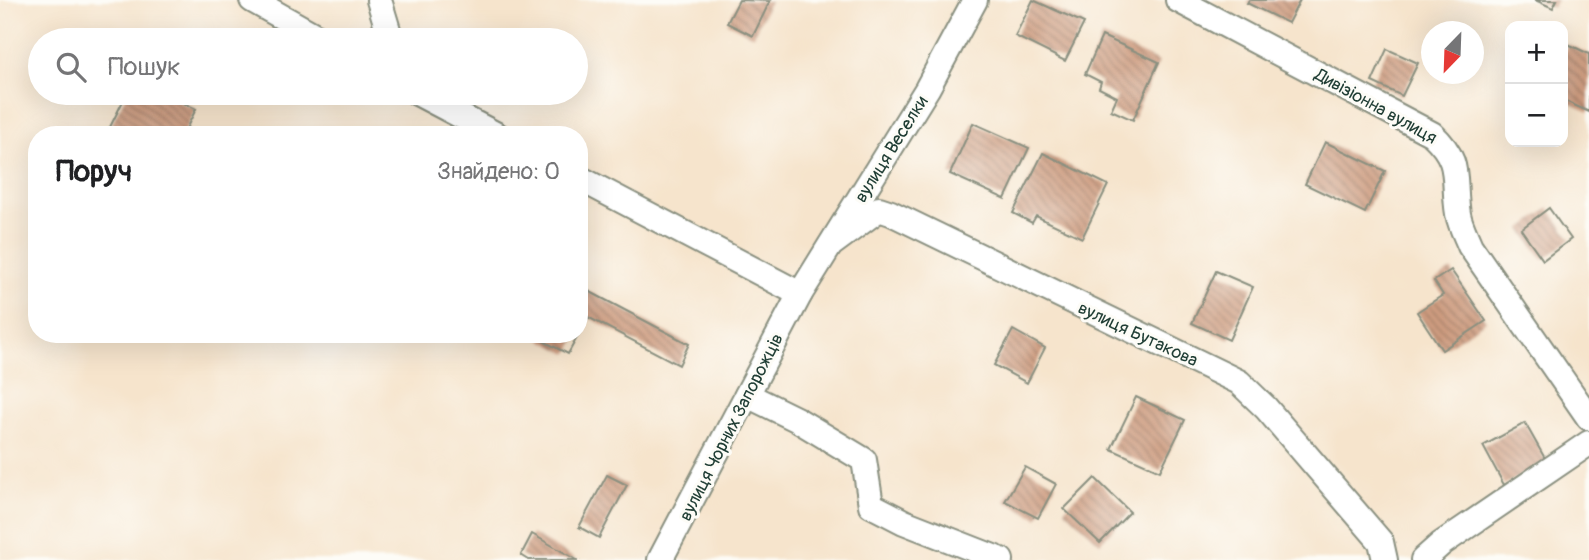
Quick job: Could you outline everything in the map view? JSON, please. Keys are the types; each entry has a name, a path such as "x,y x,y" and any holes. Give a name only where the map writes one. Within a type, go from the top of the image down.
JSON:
{"street":[{"path":"252,0 302,28"},
{"path":"379,0 387,28"},
{"name":"вулиця Веселки","path":"800,294 927,89 975,0"},
{"name":"Дивізіонна вулиця","path":"1178,0 1432,134 1448,149 1456,175 1458,215 1470,246 1589,418"},
{"path":"440,105 480,126"},
{"path":"588,183 800,294"},
{"name":"вулиця Бутакова","path":"833,243 867,215 879,209 891,213 1239,382 1266,408 1381,542 1385,560"},
{"name":"вулиця Чорних Запорожців","path":"660,560 800,294"},
{"path":"747,395 796,419 864,460 871,505 904,522 1001,560"},
{"path":"1423,560 1441,544 1589,443"}],"building":[{"path":"739,0 770,1 753,36 727,23"},
{"path":"1033,0 1084,23 1065,61 1015,36"},
{"path":"1249,0 1300,0 1288,23 1247,3"},
{"path":"1535,0 1557,0 1553,8"},
{"path":"1102,36 1159,62 1133,120 1111,110 1117,97 1099,88 1101,82 1085,74"},
{"path":"1568,44 1589,54 1589,112 1568,102"},
{"path":"1387,49 1418,63 1402,96 1372,82"},
{"path":"121,105 188,105 196,109 188,126 110,126"},
{"path":"973,123 1029,148 1005,199 950,174"},
{"path":"1325,142 1385,171 1365,213 1305,184"},
{"path":"1043,153 1108,185 1082,238 1036,216 1032,223 1013,213"},
{"path":"1549,208 1571,239 1543,260 1521,229"},
{"path":"1451,270 1486,321 1442,350 1417,312 1443,295 1434,281"},
{"path":"1216,271 1253,287 1229,340 1192,323"},
{"path":"588,291 689,344 679,365 588,317"},
{"path":"1013,330 1045,348 1027,383 994,365"},
{"path":"547,343 574,343 568,354"},
{"path":"1136,397 1185,420 1160,471 1111,449"},
{"path":"1525,423 1547,462 1504,485 1483,446"},
{"path":"1025,467 1056,484 1038,518 1005,501"},
{"path":"607,475 627,485 599,538 579,527"},
{"path":"1095,478 1130,512 1100,543 1064,509"},
{"path":"532,534 577,560 529,560 521,555"}]}
